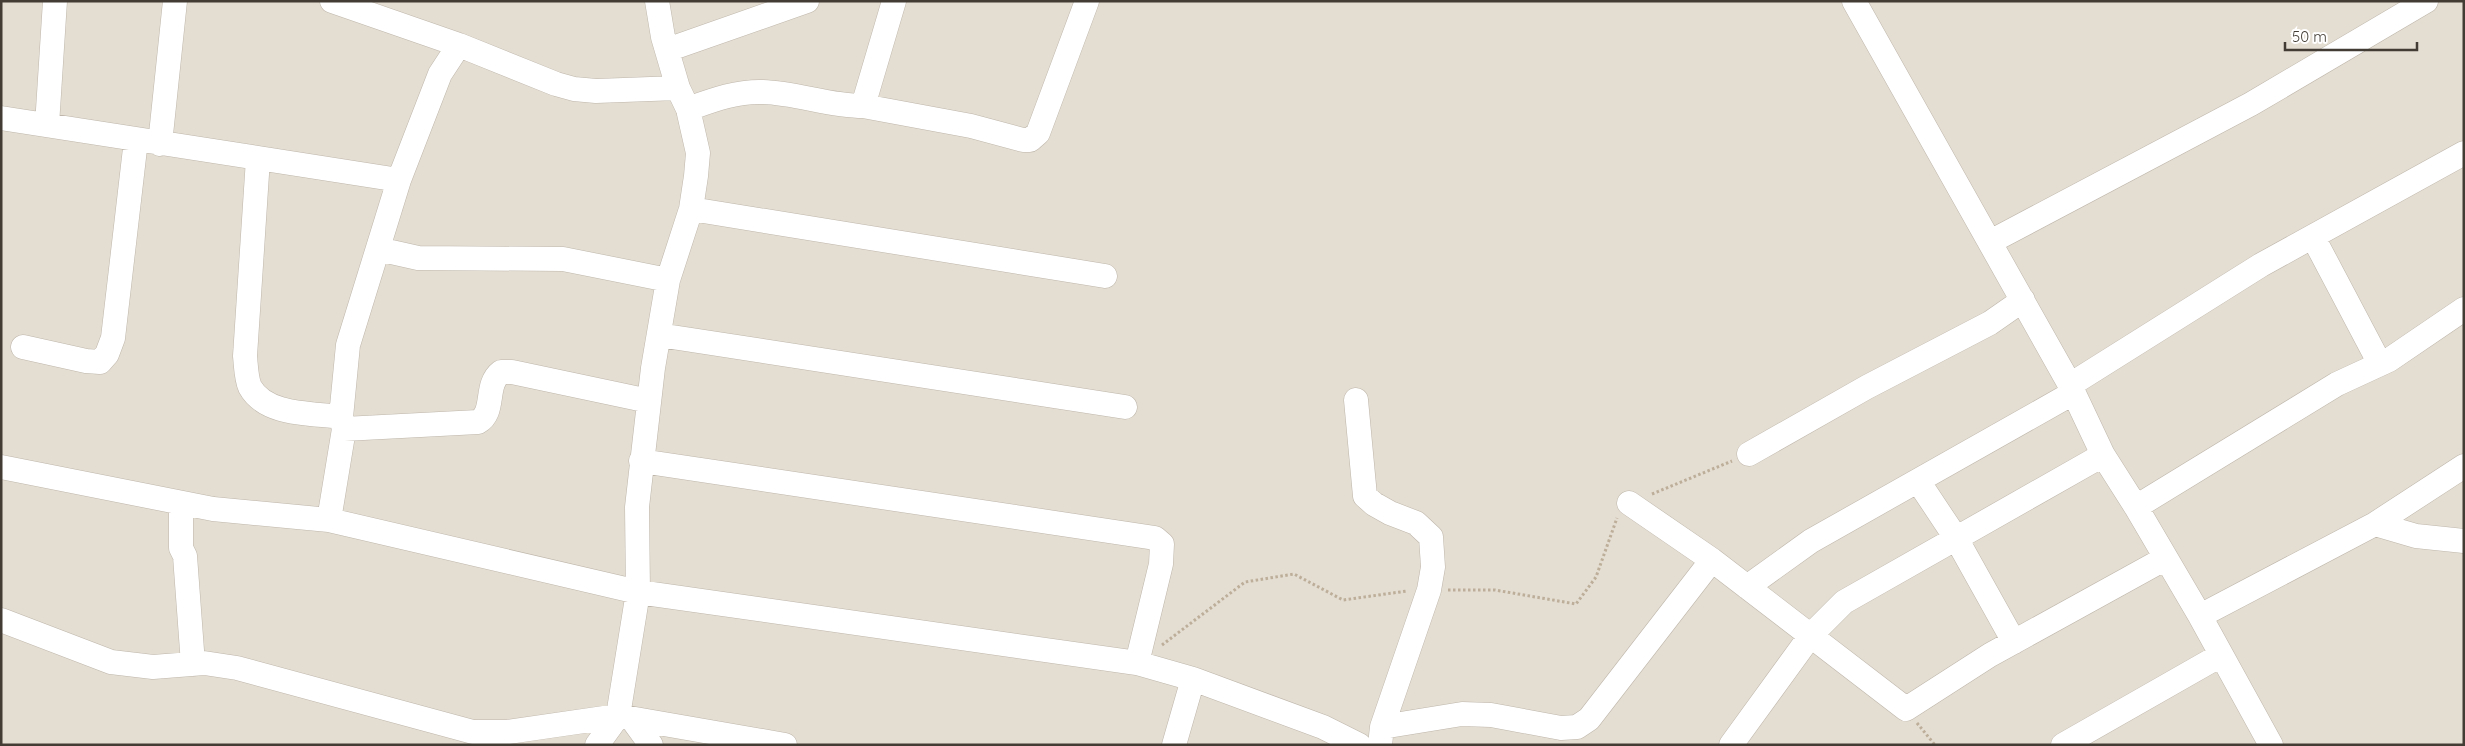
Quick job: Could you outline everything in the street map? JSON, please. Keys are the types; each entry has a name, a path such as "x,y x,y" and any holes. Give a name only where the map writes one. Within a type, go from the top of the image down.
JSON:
{"street":[{"path":"47,125 55,1"},
{"path":"160,144 175,1"},
{"path":"332,1 459,45 556,84 574,89 683,98 764,92 848,106 863,106 971,126 1023,140 1030,140 1038,133 1087,1"},
{"path":"596,745 625,717 638,592 637,507 641,461 668,280 691,210 698,153 667,50 657,1"},
{"path":"667,50 807,1"},
{"path":"863,106 894,1"},
{"path":"1854,1 2072,389 2103,455 2136,506 2200,616 2270,745"},
{"path":"1990,242 2250,104 2426,1"},
{"path":"329,520 342,423 348,346 399,180 440,74 459,45"},
{"path":"1,118 399,180"},
{"path":"23,347 86,361 100,362 107,354 112,338 136,140"},
{"path":"1747,587 1811,541 1918,481 2072,389 2261,265 2464,154"},
{"path":"258,159 245,356 250,386 260,398 274,407 342,423 478,422 484,419 493,382 500,372 512,372 649,401"},
{"path":"691,210 1105,276"},
{"path":"2313,237 2380,364"},
{"path":"378,249 418,258 563,259 668,280"},
{"path":"1749,454 1867,388 1990,323 2023,300"},
{"path":"2136,506 2337,384 2380,364 2464,309"},
{"path":"659,334 1126,406"},
{"path":"1356,400 1365,496 1374,504 1390,513 1416,522 1431,537 1433,567 1429,590 1381,736"},
{"path":"1731,745 1812,635 1844,602 2103,455"},
{"path":"641,461 1155,538 1162,544 1161,564 1137,663"},
{"path":"2200,616 2374,524 2464,466"},
{"path":"1,467 213,509 329,520 638,592 1137,663 1193,679 1323,727 1359,745"},
{"path":"1918,481 1956,538 2014,642"},
{"path":"181,503 181,548 185,556 192,664"},
{"path":"1629,503 1712,560 1906,709 2014,642 2166,558"},
{"path":"2374,524 2416,536 2464,541"},
{"path":"1381,736 1462,714 1491,715 1561,728 1577,727 1589,719 1712,560"},
{"path":"1,620 112,662 153,667 204,663 237,668 473,732 508,732 625,717 785,745"},
{"path":"2063,745 2221,655"},
{"path":"1174,745 1193,679"},
{"path":"625,717 652,745"}],"path":[{"path":"1906,709 1935,745"}],"shaded area":[{"path":"1,1 2464,1 2464,745 1,745"}]}
